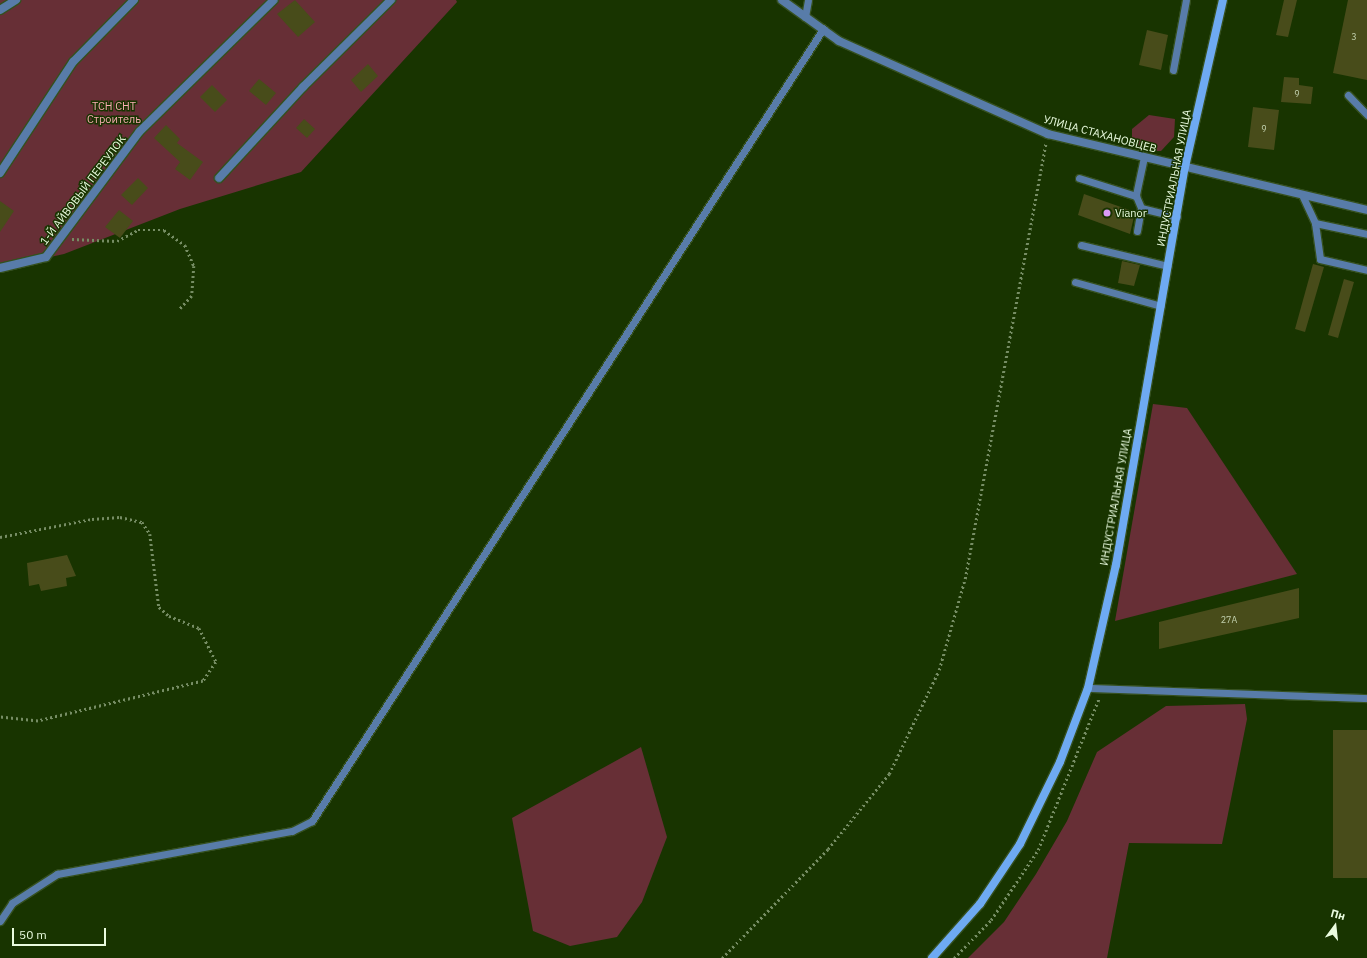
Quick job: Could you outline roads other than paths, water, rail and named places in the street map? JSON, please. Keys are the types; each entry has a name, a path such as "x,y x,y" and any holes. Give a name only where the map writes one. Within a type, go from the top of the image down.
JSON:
{"main road":[{"name":"ИНДУСТРИАЛЬНАЯ УЛИЦА","path":"932,958 980,904 1020,844 1060,762 1088,688 1116,565 1185,167 1223,0"}],"street":[{"path":"0,10 16,0"},
{"path":"0,173 73,62 134,0"},
{"name":"1-Й АЙВОВЫЙ ПЕРЕУЛОК","path":"0,268 46,257 140,131 274,0"},
{"path":"219,178 303,86 391,0"},
{"name":"УЛИЦА СТАХАНОВЦЕВ","path":"782,0 839,41 1048,134 1303,197 1367,210"}],"lane":[{"path":"805,16 808,0"},
{"path":"1172,70 1186,0"},
{"path":"0,921 12,903 57,874 292,831 312,821 823,29"},
{"path":"1348,95 1367,115"},
{"path":"1137,231 1141,208 1136,196 1144,157"},
{"path":"1079,178 1136,196"},
{"path":"1303,197 1315,223 1320,259 1367,270"},
{"path":"1141,208 1177,217"},
{"path":"1315,223 1367,234"},
{"path":"1081,245 1168,266"},
{"path":"1075,282 1161,306"},
{"path":"1088,688 1367,698"}],"place":[{"name":"Vianor","path":"1107,213"}],"park label":[{"name":"ТСН СНТ Строитель","path":"114,113"}]}
